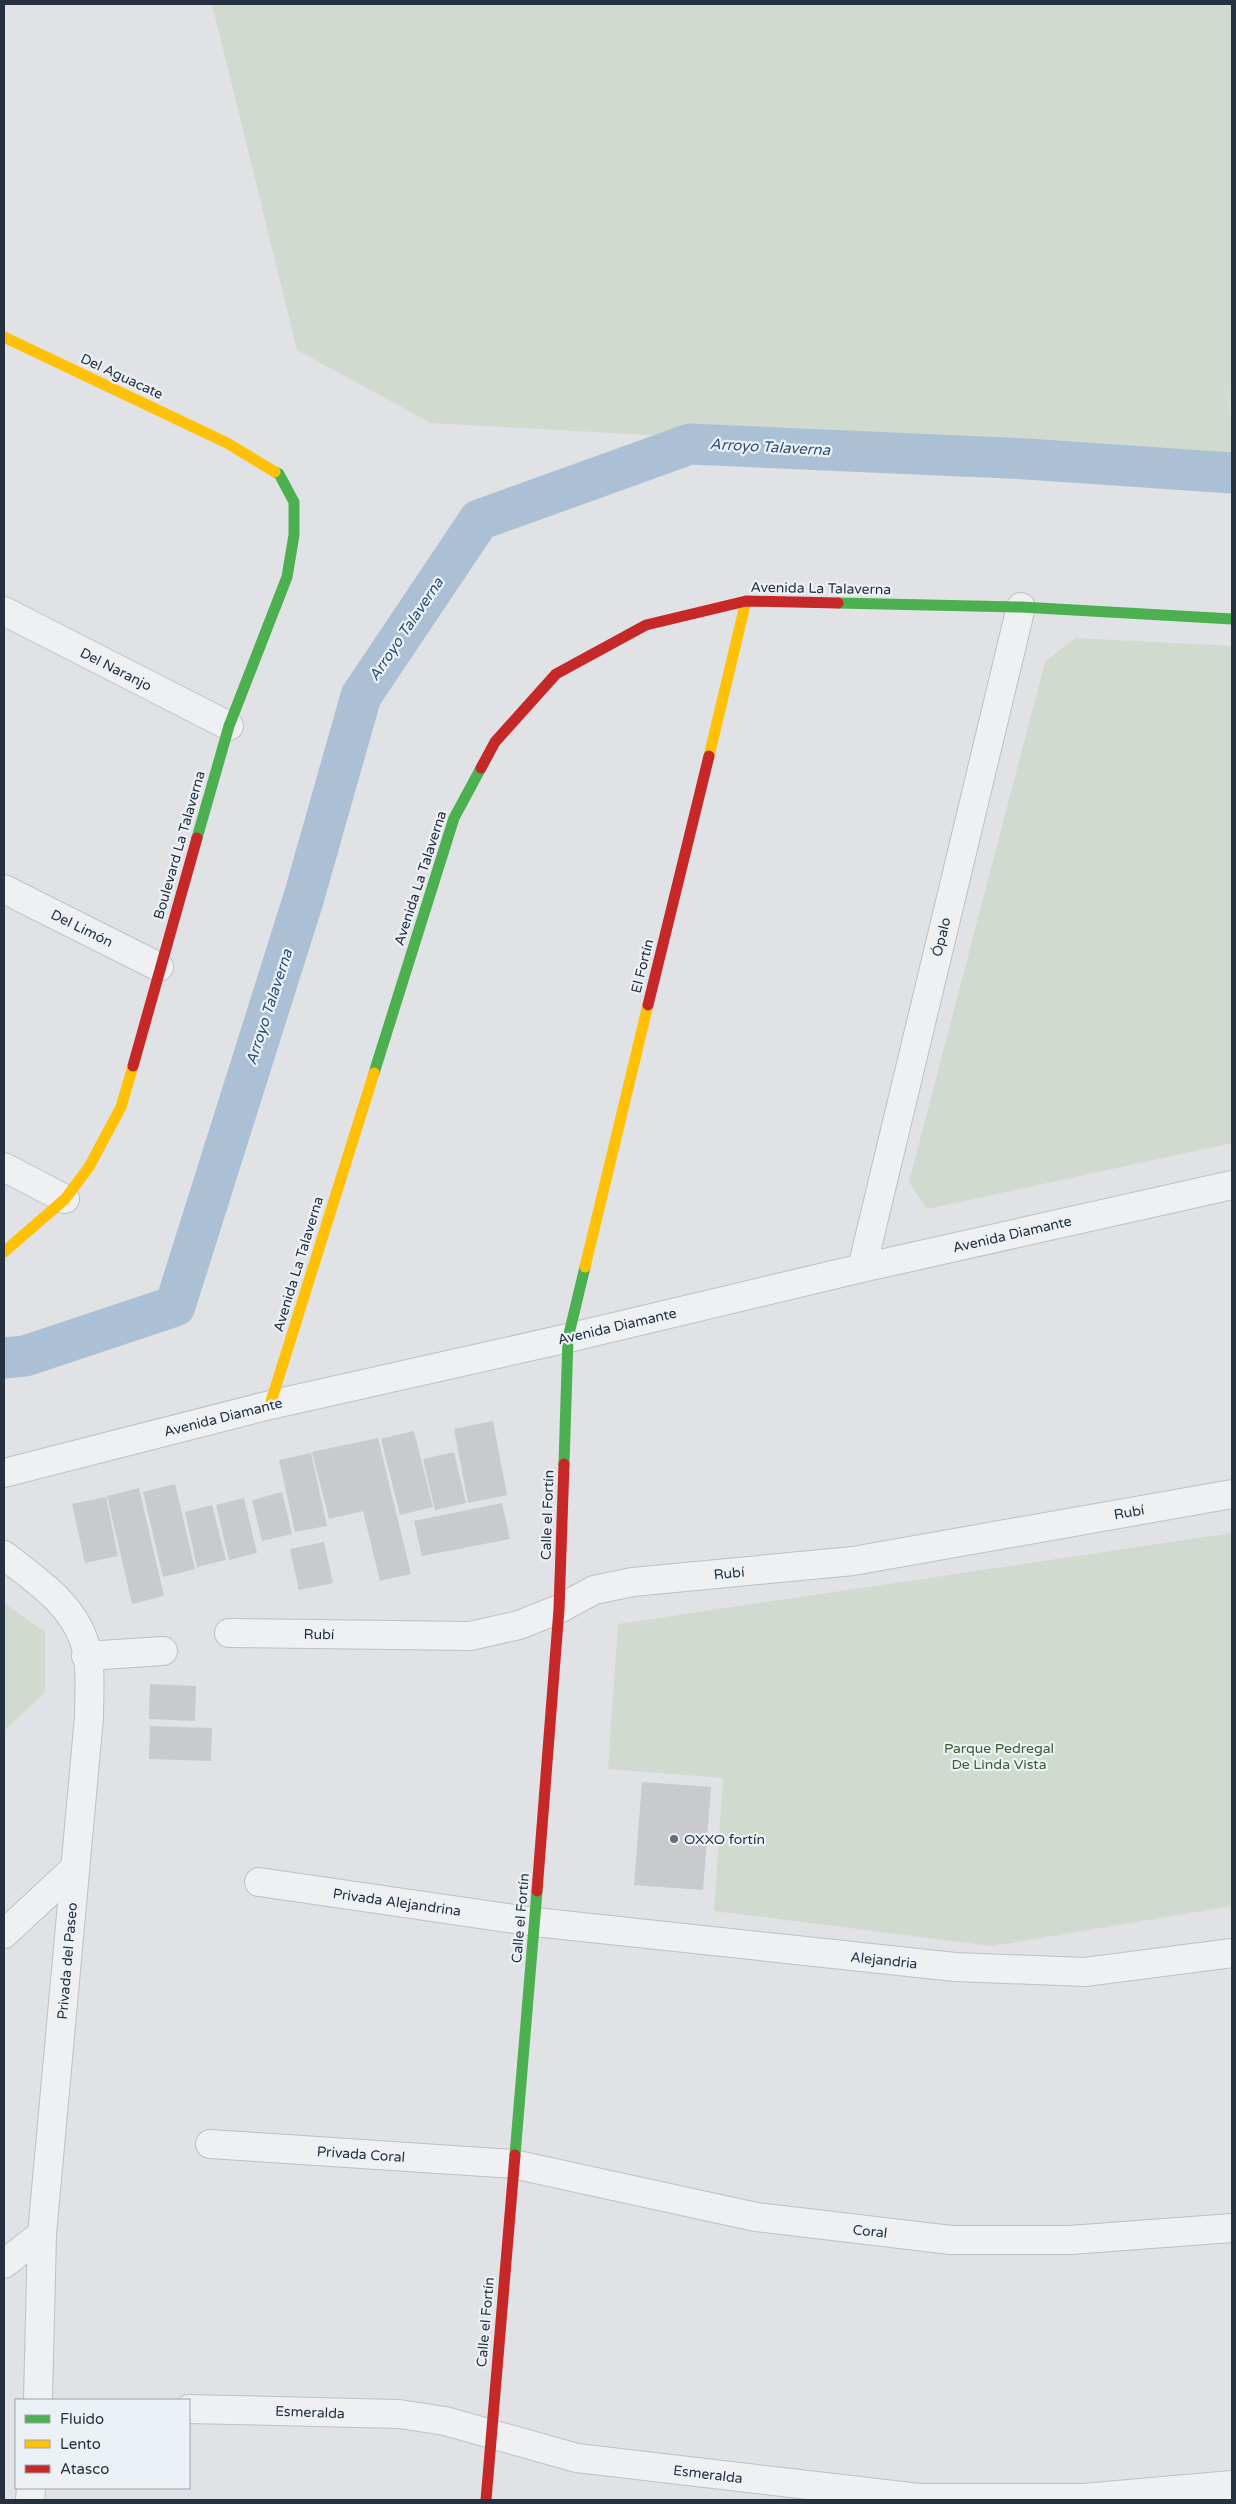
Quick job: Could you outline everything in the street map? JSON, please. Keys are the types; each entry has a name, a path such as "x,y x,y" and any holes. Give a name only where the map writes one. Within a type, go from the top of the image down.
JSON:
{"street":[{"name":"Del Aguacate","path":"4,337 227,443"},
{"name":"Boulevard La Talaverna","path":"4,1252 65,1199 89,1167 121,1107 159,967 229,726 287,577 294,535 294,502 279,474 227,443"},
{"name":"Avenida La Talaverna","path":"270,1405 454,818 495,742 556,674 646,626 746,601 1021,607 1232,619"},
{"name":"El Fortín","path":"568,1338 746,601"},
{"name":"Ópalo","path":"862,1268 1021,607"},
{"name":"Del Naranjo","path":"4,611 229,726"},
{"name":"Del Limón","path":"4,889 159,967"},
{"path":"4,1167 65,1199"},
{"name":"Avenida Diamante","path":"4,1473 270,1405 568,1338 862,1268 1232,1186"},
{"name":"Calle el Fortín","path":"486,2500 535,1922 559,1609 568,1338"},
{"name":"Rubí","path":"229,1633 470,1636 519,1624 559,1609 594,1590 633,1582 853,1561 1232,1494"},
{"name":"Privada del Paseo","path":"4,1555 69,1612 84,1641 89,1717 42,2234 43,2399"},
{"path":"86,1656 163,1651"},
{"path":"4,1934 75,1868"},
{"name":"Privada Alejandrina","path":"259,1882 535,1922"},
{"name":"Alejandria","path":"535,1922 955,1967 1086,1972 1232,1953"},
{"name":"Privada Coral","path":"210,2144 513,2164"},
{"name":"Coral","path":"513,2164 756,2218 952,2240 1070,2240 1232,2228"},
{"path":"4,2264 42,2234"},
{"name":"Esmeralda","path":"190,2408 399,2414 446,2421 491,2436 577,2458 919,2498 1082,2498 1232,2485"}],"green space":[{"path":"212,4 1232,4 1232,414 1219,355 1232,418 1232,467 431,423 297,350"},
{"path":"1075,638 1232,646 1232,1143 927,1209 909,1182 1045,662"},
{"name":"Parque Pedregal De Linda Vista","path":"1232,1533 1232,1906 992,1946 714,1911 723,1778 608,1769 618,1624"},
{"path":"4,1603 45,1632 45,1692 4,1731"}],"building":[{"path":"493,1421 507,1495 468,1503 454,1429"},
{"path":"414,1431 433,1507 400,1515 381,1439"},
{"path":"378,1438 411,1574 380,1581 363,1511 329,1519 312,1452"},
{"path":"454,1452 466,1503 435,1510 423,1459"},
{"path":"311,1453 327,1526 295,1532 279,1460"},
{"path":"175,1484 195,1569 163,1577 143,1492"},
{"path":"139,1488 164,1596 132,1604 107,1496"},
{"path":"282,1492 292,1534 262,1541 252,1500"},
{"path":"106,1497 118,1556 85,1563 72,1504"},
{"path":"244,1498 257,1553 229,1560 216,1505"},
{"path":"502,1503 510,1539 422,1556 414,1521"},
{"path":"212,1505 226,1560 197,1567 185,1512"},
{"path":"324,1542 333,1583 299,1590 290,1549"},
{"path":"150,1684 196,1686 195,1721 149,1719"},
{"path":"150,1726 212,1728 211,1761 149,1759"},
{"path":"642,1782 711,1787 703,1890 634,1885"}],"waterway":[{"name":"Arroyo Talaverna","path":"4,1358 25,1356 175,1306 304,897 361,696 479,520 690,444 1027,459 1232,473"}],"traffic: fast":[{"path":"197,838 229,726 287,577 294,535 294,502 279,474 275,472"},
{"path":"838,603 1021,607 1232,619"},
{"path":"374,1073 454,818 481,768"},
{"path":"564,1464 568,1338 585,1267"},
{"path":"515,2155 537,1891"}],"traffic: slow":[{"path":"4,337 227,443 275,472"},
{"path":"709,756 746,601"},
{"path":"585,1267 648,1005"},
{"path":"4,1252 65,1199 89,1167 121,1107 133,1066"},
{"path":"270,1405 374,1073"}],"traffic: jam":[{"path":"481,768 495,742 556,674 646,625 746,601 838,603"},
{"path":"648,1005 709,756"},
{"path":"133,1066 197,838"},
{"path":"537,1891 559,1609 564,1464"},
{"path":"486,2500 515,2155"}],"place":[{"name":"OXXO fortín","path":"674,1839"}]}
